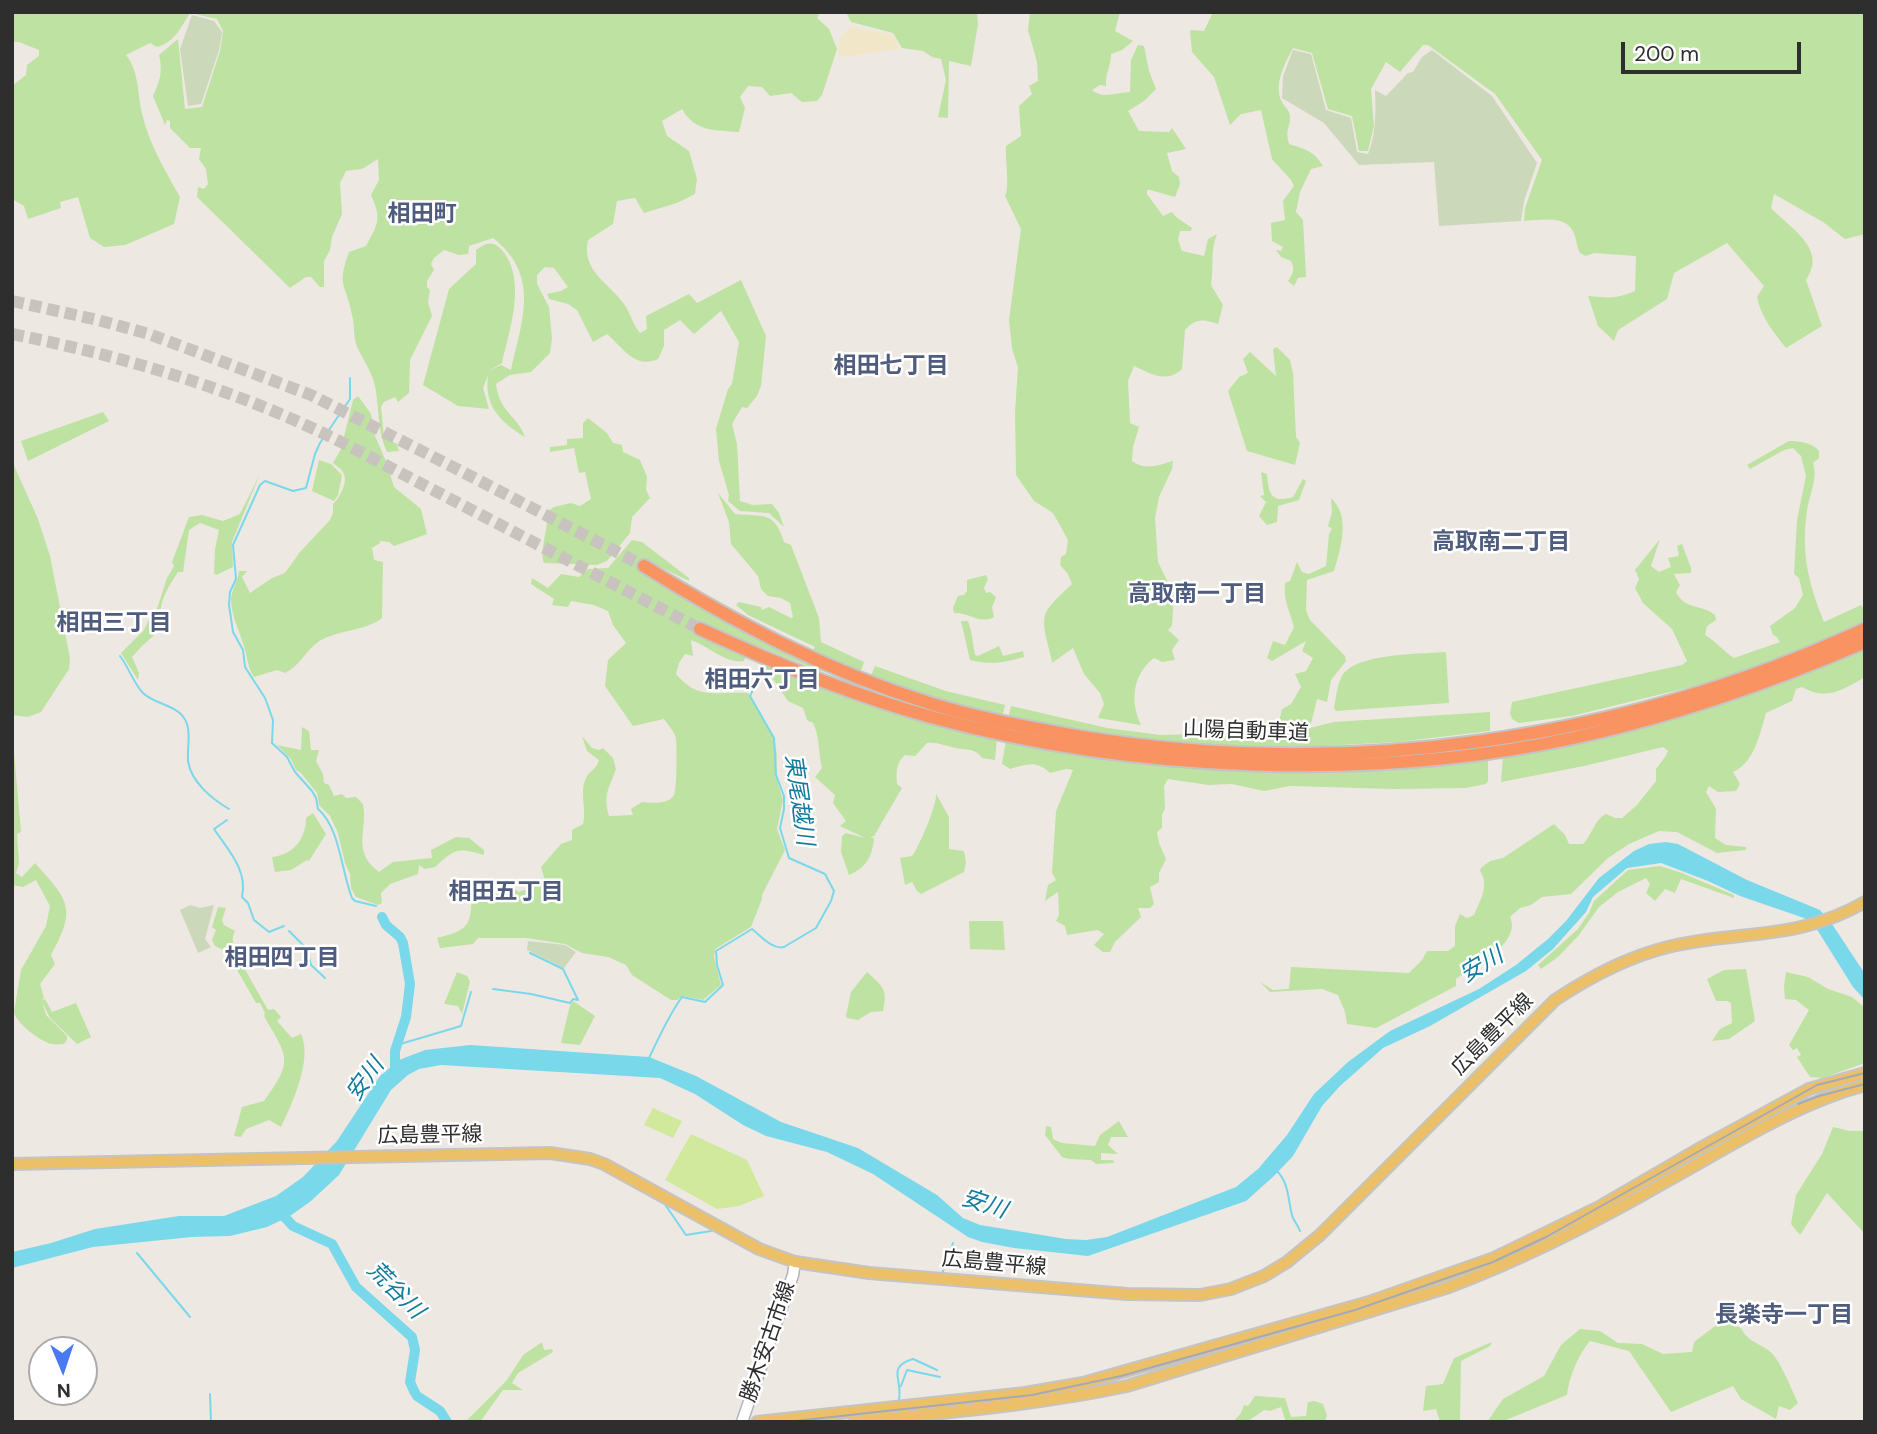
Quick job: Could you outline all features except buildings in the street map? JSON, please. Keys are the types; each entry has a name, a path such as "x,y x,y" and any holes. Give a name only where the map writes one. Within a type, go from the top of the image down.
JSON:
{"highway":[{"name":"山陽自動車道","path":"644,566 739,622 801,653 839,670 933,704 980,718 1042,730 1169,749 1214,752 1282,754 1374,751 1457,744 1542,732 1617,715 1732,682 1791,661 1865,629"},
{"name":"山陽自動車道","path":"700,629 851,691 977,728 1041,742 1142,756 1266,765 1441,758 1579,737 1746,690 1865,642"}],"main road":[{"name":"広島豊平線","path":"12,1164 544,1153 590,1159 625,1174 759,1249 795,1262 869,1273 1142,1295 1190,1296 1231,1289 1264,1276 1287,1262 1320,1235 1555,1000 1581,983 1614,966 1673,945 1789,931 1831,920 1865,902"},
{"path":"757,1422 1026,1393 1083,1382 1381,1298 1494,1258 1599,1207 1809,1089 1865,1073"},
{"path":"855,1422 1055,1399 1127,1386 1449,1287 1497,1269 1568,1236 1815,1101 1865,1085"},
{"name":"勝木安古市線","path":"742,1422 793,1275 795,1262"}],"green space":[{"path":"12,12 820,12 817,18 829,29 837,49 822,95 817,101 802,102 791,93 770,96 762,87 748,86 740,97 745,108 739,132 699,126 687,117 682,109 662,121 667,136 689,151 697,179 695,194 677,203 644,213 635,198 617,201 613,224 588,240 587,251 592,268 624,304 640,333 647,329 646,316 689,294 697,303 741,280 766,336 761,386 757,396 747,408 742,407 732,424 737,444 740,501 753,505 772,504 784,527 769,513 740,511 728,501 729,495 719,461 716,429 732,384 739,342 721,311 694,334 680,320 664,330 664,346 658,359 643,361 630,356 607,334 593,342 577,310 568,304 549,299 547,294 568,287 554,268 545,267 537,275 537,284 549,307 552,339 550,353 531,372 510,375 496,384 501,402 525,437 501,419 491,404 487,386 488,375 483,388 489,409 458,406 423,385 449,289 476,264 476,250 488,244 500,248 508,260 515,288 512,319 502,363 489,371 501,365 511,370 523,316 523,283 518,268 508,253 493,238 469,246 468,254 459,255 444,250 431,264 434,270 427,281 427,287 430,290 428,302 432,316 410,360 409,393 398,402 395,397 384,402 381,407 384,437 397,444 399,451 387,452 381,434 374,382 357,347 350,304 343,285 343,272 349,252 366,246 376,227 377,210 371,195 379,180 378,159 362,169 346,171 340,183 342,214 324,261 324,287 320,287 311,277 306,277 290,288 197,197 198,187 204,189 208,184 206,169 199,159 201,148 190,148 170,128 170,121 167,120 165,125 153,96 160,76 159,55 178,39 185,109 202,107 220,51 223,31 217,19 190,13 168,42 157,47 150,43 126,55 134,69 146,128 180,197 174,224 125,245 104,247 90,238 78,197 60,202 61,208 28,219 24,206 12,199 12,86 26,75 27,65 39,56 39,50 12,42"},
{"path":"846,12 977,12 978,24 971,66 949,61 948,118 938,117 946,80 941,59 923,51 902,48 893,33 851,22"},
{"path":"1030,12 1120,12 1115,31 1133,41 1122,50 1111,54 1106,86 1100,85 1092,90 1101,95 1130,92 1131,60 1138,45 1144,46 1156,89 1128,111 1139,131 1169,132 1172,128 1186,149 1167,153 1172,171 1179,177 1180,184 1175,197 1150,190 1147,190 1147,194 1163,216 1172,212 1192,228 1191,231 1180,231 1178,240 1182,251 1204,256 1208,239 1217,234 1211,285 1223,305 1218,324 1200,321 1185,330 1182,369 1176,373 1158,376 1134,366 1128,381 1130,423 1139,427 1132,461 1147,466 1173,461 1159,497 1155,518 1158,562 1174,595 1172,626 1168,630 1179,640 1172,650 1175,660 1162,662 1154,658 1141,672 1134,698 1141,725 1098,718 1104,704 1100,693 1084,674 1073,648 1052,663 1044,621 1050,606 1072,584 1060,565 1061,557 1066,554 1068,540 1053,513 1034,501 1016,475 1015,412 1018,368 1012,348 1009,320 1021,229 1005,196 1006,146 1021,136 1019,106 1032,94 1029,86 1038,81 1037,62 1028,30"},
{"path":"1213,12 1865,12 1865,234 1845,239 1823,222 1774,194 1771,208 1797,232 1810,249 1812,269 1806,280 1822,326 1786,348 1768,324 1759,304 1757,297 1764,286 1727,243 1674,273 1667,299 1618,330 1614,341 1598,326 1588,296 1612,297 1635,291 1636,256 1594,253 1586,256 1580,253 1572,229 1567,224 1554,220 1524,221 1525,208 1542,160 1495,94 1428,45 1423,45 1400,72 1386,62 1371,89 1374,126 1368,151 1359,151 1352,116 1328,109 1312,53 1293,48 1279,81 1282,102 1290,115 1287,135 1289,144 1309,151 1323,166 1311,169 1300,192 1296,212 1303,220 1306,277 1298,278 1294,286 1288,281 1293,271 1291,261 1281,257 1276,250 1281,251 1283,247 1272,241 1271,223 1285,220 1283,201 1294,186 1272,159 1261,110 1241,114 1230,125 1214,77 1192,52 1190,30 1204,31"},
{"path":"192,15 214,21 222,32 219,50 201,104 188,106 180,49"},
{"path":"1293,50 1311,54 1326,110 1351,118 1357,152 1368,154 1374,131 1375,90 1386,96 1408,73 1413,72 1422,57 1432,50 1492,96 1537,163 1524,201 1521,221 1439,226 1434,162 1359,165 1324,123 1282,98 1283,76"},
{"path":"1277,347 1290,360 1293,373 1296,437 1300,443 1295,465 1247,451 1228,391 1239,377 1248,373 1243,359 1250,352 1276,376 1273,349"},
{"path":"358,396 371,414 375,436 394,487 421,509 427,534 394,546 380,541 372,548 374,560 383,562 382,618 368,626 325,638 285,673 277,670 254,677 231,604 239,571 247,571 242,577 250,593 272,578 285,573 300,552 330,520 333,504 345,484 342,471 333,463 341,449 353,400"},
{"path":"103,412 109,421 28,461 21,441"},
{"path":"588,418 607,433 613,443 622,445 623,452 640,460 647,477 646,490 650,498 632,517 630,533 607,561 597,565 544,563 547,512 554,507 571,503 580,506 591,499 585,472 579,473 574,448 550,452 550,447 567,445 567,439 583,438 583,423"},
{"path":"1789,441 1810,444 1819,451 1819,458 1813,463 1814,480 1807,510 1805,540 1810,580 1824,622 1861,605 1865,611 1865,620 1792,658 1707,683 1572,716 1519,723 1512,719 1512,702 1682,665 1687,661 1672,629 1643,603 1635,588 1639,579 1635,570 1660,539 1651,566 1659,572 1671,567 1668,558 1679,556 1677,546 1682,544 1691,573 1674,574 1680,585 1676,592 1684,602 1715,615 1716,620 1707,626 1705,635 1734,658 1780,642 1773,635 1770,626 1795,608 1803,595 1799,578 1794,574 1797,520 1806,476 1801,456 1793,448 1784,450 1750,469 1747,465"},
{"path":"319,460 331,464 342,475 334,501 312,491"},
{"path":"12,461 38,519 50,556 70,658 69,669 41,712 28,717 12,715"},
{"path":"1261,472 1267,474 1272,495 1280,499 1293,497 1303,479 1306,481 1299,500 1278,506 1277,522 1267,525 1259,516 1266,502 1260,496 1264,495"},
{"path":"260,474 232,542 233,567 216,575 214,573 219,530 200,523 189,530 183,572 178,572 163,600 160,630 132,657 139,673 138,680 121,653 144,630 151,615 153,617 156,612 189,517 202,515 223,521 240,514"},
{"path":"718,493 735,514 766,517 776,525 784,542 791,545 819,618 821,642 864,662 860,673 812,652 815,647 748,615 736,605 739,602 761,607 762,610 769,607 793,617 790,603 768,596 761,589 758,576 731,544 729,522"},
{"path":"1331,498 1343,523 1339,552 1334,571 1307,580 1306,610 1310,620 1345,656 1346,661 1331,680 1327,702 1317,699 1310,728 1334,722 1490,712 1490,731 1398,742 1247,750 1096,735 1008,719 1011,706 1107,728 1160,735 1234,733 1243,741 1245,734 1262,737 1272,735 1282,709 1291,704 1301,687 1295,674 1306,671 1313,658 1302,651 1306,641 1272,661 1267,658 1273,641 1285,645 1294,627 1286,601 1285,583 1290,581 1297,562 1302,572 1309,574 1326,566 1329,534 1332,529 1328,526 1332,512"},
{"path":"632,540 642,542 689,578 689,581 648,561 641,571 686,600 825,673 700,623 696,630 746,655 744,661 730,660 691,640 693,656 685,654 679,663 676,674 692,688 708,693 748,693 774,738 776,775 783,800 777,829 785,850 762,895 751,927 715,949 714,957 721,985 703,1000 683,996 671,1000 632,975 626,965 608,957 582,953 565,944 526,938 478,938 473,944 440,948 437,938 462,929 469,920 471,905 474,903 496,892 503,898 514,888 519,892 539,884 544,877 541,867 561,844 572,840 572,830 583,824 584,783 599,760 587,751 582,736 592,748 603,748 613,758 616,769 607,796 609,816 633,815 631,809 642,802 664,802 674,795 677,751 673,731 664,719 633,726 605,686 608,660 626,643 613,625 608,611 594,605 571,601 568,607 552,605 554,599 531,584 532,578 548,588 561,574 579,577 588,569 608,568"},
{"path":"986,575 986,593 990,592 996,597 992,607 994,617 984,620 954,613 953,608 958,596 967,591 967,580"},
{"path":"961,621 968,621 975,655 999,646 1003,656 1023,651 1024,657 997,663 970,660"},
{"path":"1865,645 1865,677 1834,692 1819,693 1802,687 1796,689 1792,701 1766,713 1751,755 1733,772 1740,784 1736,791 1718,792 1709,786 1706,792 1716,809 1715,838 1726,845 1746,847 1746,850 1717,853 1677,832 1659,831 1629,844 1608,858 1571,894 1542,897 1531,905 1520,908 1510,917 1512,927 1503,945 1456,979 1456,986 1376,1028 1347,1024 1338,995 1322,989 1270,992 1260,982 1273,990 1289,989 1291,967 1409,973 1427,951 1448,951 1455,946 1455,926 1460,914 1467,918 1474,915 1481,898 1484,882 1481,868 1490,861 1503,858 1554,824 1565,835 1569,844 1583,844 1602,816 1606,814 1622,818 1637,805 1656,781 1656,769 1668,751 1663,747 1501,782 1503,756 1580,741"},
{"path":"1446,652 1449,703 1336,711 1334,708 1342,676 1349,668 1390,656"},
{"path":"762,663 997,738 995,760 982,758 973,751 931,743 927,743 915,756 905,755 897,772 897,784 902,788 874,836 870,838 874,838 868,861 849,875 841,852 842,836 846,833 865,838 840,826 846,821 833,803 835,795 815,777 822,768 813,723 807,720 803,708 788,701"},
{"path":"875,666 946,691 1005,705 1002,718 970,711 870,678"},
{"path":"302,727 309,731 311,750 319,750 316,761 323,774 324,783 329,785 334,796 342,794 346,798 356,797 363,804 363,849 370,864 379,872 393,862 432,858 431,850 456,837 469,838 484,850 484,855 456,851 435,867 425,869 419,865 418,874 390,884 381,893 382,903 378,905 356,897 351,888 350,874 338,833 330,816 319,805 317,793 277,745 301,750"},
{"path":"12,729 21,832 17,834 19,863 16,873 22,877 35,863 56,887 66,906 64,926 51,955 55,964 40,984 44,998 41,1001 45,999 52,1012 76,1003 91,1037 77,1044 50,1018 42,1002 46,1015 67,1036 64,1044 47,1043 36,1036 19,1021 14,1012 21,970 46,926 50,906 36,880 23,887 12,885"},
{"path":"1006,740 1188,766 1488,754 1488,781 1486,784 1465,788 1290,786 1264,791 1232,784 1208,785 1168,779 1164,786 1162,828 1157,832 1166,859 1159,873 1159,882 1150,887 1154,904 1150,908 1138,908 1141,917 1115,942 1110,952 1103,952 1094,945 1104,934 1098,930 1067,935 1065,926 1056,921 1059,915 1058,892 1045,901 1048,885 1056,880 1052,873 1056,811 1073,770 1050,773 1041,766 1031,764 1010,769 1002,764"},
{"path":"936,794 949,817 949,849 964,851 966,862 964,872 921,894 912,882 905,885 900,858 912,856 915,851 931,816"},
{"path":"313,813 326,834 309,861 291,870 275,872 272,857 286,853 297,845 304,833 306,818"},
{"path":"1660,866 1734,895 1734,898 1681,879 1675,893 1665,889 1655,901 1646,893 1650,884 1646,878 1618,892 1599,907 1579,935 1558,957 1541,969 1538,965 1578,929 1594,901 1628,870"},
{"path":"190,905 200,908 214,905 205,939 211,947 198,953 180,910"},
{"path":"218,907 226,908 222,920 224,925 235,931 233,940 246,962 243,966 268,1010 274,1009 281,1017 277,1021 292,1038 301,1034 304,1044 300,1081 281,1127 269,1120 246,1129 241,1137 234,1136 242,1107 264,1101 280,1076 284,1059 260,1003 256,1003 226,951 215,946 212,940 216,930 212,927"},
{"path":"969,921 1003,921 1005,950 970,949"},
{"path":"528,941 565,945 576,952 564,968 527,950"},
{"path":"1746,969 1755,1021 1729,1039 1712,1041 1720,1029 1732,1023 1731,1003 1716,1001 1707,979 1724,970"},
{"path":"457,972 467,976 470,981 462,1014 458,1006 444,1004"},
{"path":"867,972 883,989 883,1011 871,1012 858,1020 847,1018 851,992"},
{"path":"1786,972 1808,977 1828,989 1852,997 1865,1008 1865,1063 1823,1078 1810,1077 1797,1057 1801,1055 1797,1048 1793,1050 1789,1045 1809,1010 1796,1000 1785,999"},
{"path":"573,1001 595,1016 580,1045 561,1043"},
{"path":"653,1108 682,1121 673,1138 644,1125"},
{"path":"1119,1121 1128,1137 1111,1137 1108,1145 1118,1154 1101,1153 1101,1160 1113,1160 1114,1163 1096,1164 1091,1160 1062,1157 1045,1135 1046,1126 1051,1127 1053,1139 1062,1143 1095,1146 1100,1135"},
{"path":"1833,1127 1865,1131 1865,1234 1827,1193 1800,1235 1791,1224 1796,1195 1822,1154"},
{"path":"691,1134 747,1160 764,1196 739,1206 717,1209 665,1180"},
{"path":"1723,1320 1741,1328 1748,1338 1771,1352 1781,1367 1798,1403 1790,1410 1779,1406 1776,1419 1741,1399 1733,1386 1671,1412 1629,1351 1590,1341 1575,1366 1567,1395 1501,1422 1487,1422 1503,1399 1544,1376 1561,1345 1580,1329 1600,1331 1618,1343 1642,1344 1663,1354 1692,1352 1694,1342"},
{"path":"542,1342 544,1350 552,1349 553,1352 518,1373 512,1383 523,1390 503,1390 480,1422 465,1422 507,1380 523,1355"},
{"path":"1492,1342 1490,1346 1461,1361 1460,1422 1440,1422 1436,1409 1423,1411 1426,1386 1443,1384 1454,1358"},
{"path":"1255,1396 1285,1398 1291,1417 1306,1416 1308,1402 1314,1401 1323,1404 1327,1416 1324,1422 1286,1422 1281,1407 1264,1410 1247,1422 1233,1422 1244,1405 1248,1406"}],"sand":[{"path":"852,27 890,34 897,41 899,49 839,57 840,40"}],"water":[{"path":"1649,844 1678,844 1747,880 1820,910 1865,974 1865,1000 1853,987 1818,931 1804,918 1740,896 1661,863 1627,868 1593,897 1586,912 1553,949 1526,971 1430,1026 1383,1048 1322,1106 1293,1156 1246,1201 1088,1256 1014,1248 968,1237 873,1174 827,1152 766,1136 743,1125 695,1094 660,1078 441,1065 419,1069 391,1090 339,1175 311,1201 290,1216 267,1227 230,1236 93,1247 12,1268 12,1252 95,1229 179,1216 224,1216 276,1196 303,1177 337,1141 380,1076 399,1060 425,1050 470,1045 649,1057 696,1076 781,1122 858,1148 937,1195 963,1218 980,1225 1066,1239 1107,1237 1236,1187 1258,1169 1287,1135 1314,1094 1348,1062 1390,1031 1479,989 1516,965 1566,921 1599,878 1634,851"}],"waterway":[{"path":"350,378 350,399 320,443 306,488 293,491 265,481 260,485 233,545 236,579 230,592 229,605 233,632 243,650 245,667 265,698 273,720 272,743 287,757 295,772 312,791 318,809 331,827 352,898 376,906"},
{"path":"120,656 143,693 176,710 184,718 189,733 188,761 193,776 209,795 229,809"},
{"name":"東尾越川","path":"648,1060 682,997 705,1002 723,985 716,951 752,929 771,944 784,947 816,928 834,891 825,874 789,858 780,828 784,796 776,775 774,738 750,696 762,672"},
{"path":"227,820 214,829 239,869 242,897 248,903 254,920 269,932 284,926"},
{"name":"安川","path":"382,917 403,943 410,984 406,1017 395,1051 395,1073"},
{"path":"289,931 307,949 311,965 325,978"},
{"path":"493,989 570,1003 573,999 578,1000 563,969 530,953"},
{"path":"397,1045 461,1026 471,992"},
{"path":"1277,1171 1286,1186 1293,1217 1300,1231"},
{"path":"664,1203 686,1235 711,1231"},
{"name":"荒谷川","path":"278,1210 293,1226 332,1244 356,1287 412,1337 415,1350 410,1382 417,1396 440,1411 447,1422"},
{"path":"942,1274 953,1243"},
{"path":"137,1253 190,1317"},
{"path":"899,1399 897,1375 900,1366 905,1362 913,1359 937,1370"},
{"path":"901,1386 907,1370 940,1377"},
{"path":"210,1394 211,1422"}],"tunnel":[{"path":"12,301 149,334 311,395 644,566"},
{"path":"12,334 98,353 183,378 306,425 700,629"}],"tram line":[{"path":"786,1422 1032,1395 1121,1376 1355,1310 1493,1262 1546,1237 1817,1085 1865,1073"},
{"path":"1798,1104 1865,1084"}],"district":[{"name":"相田町","path":"422,215"},
{"name":"相田七丁目","path":"891,367"},
{"name":"高取南二丁目","path":"1501,543"},
{"name":"高取南一丁目","path":"1197,595"},
{"name":"相田三丁目","path":"114,624"},
{"name":"相田六丁目","path":"762,681"},
{"name":"相田五丁目","path":"506,893"},
{"name":"相田四丁目","path":"282,959"},
{"name":"長楽寺一丁目","path":"1784,1316"}]}
